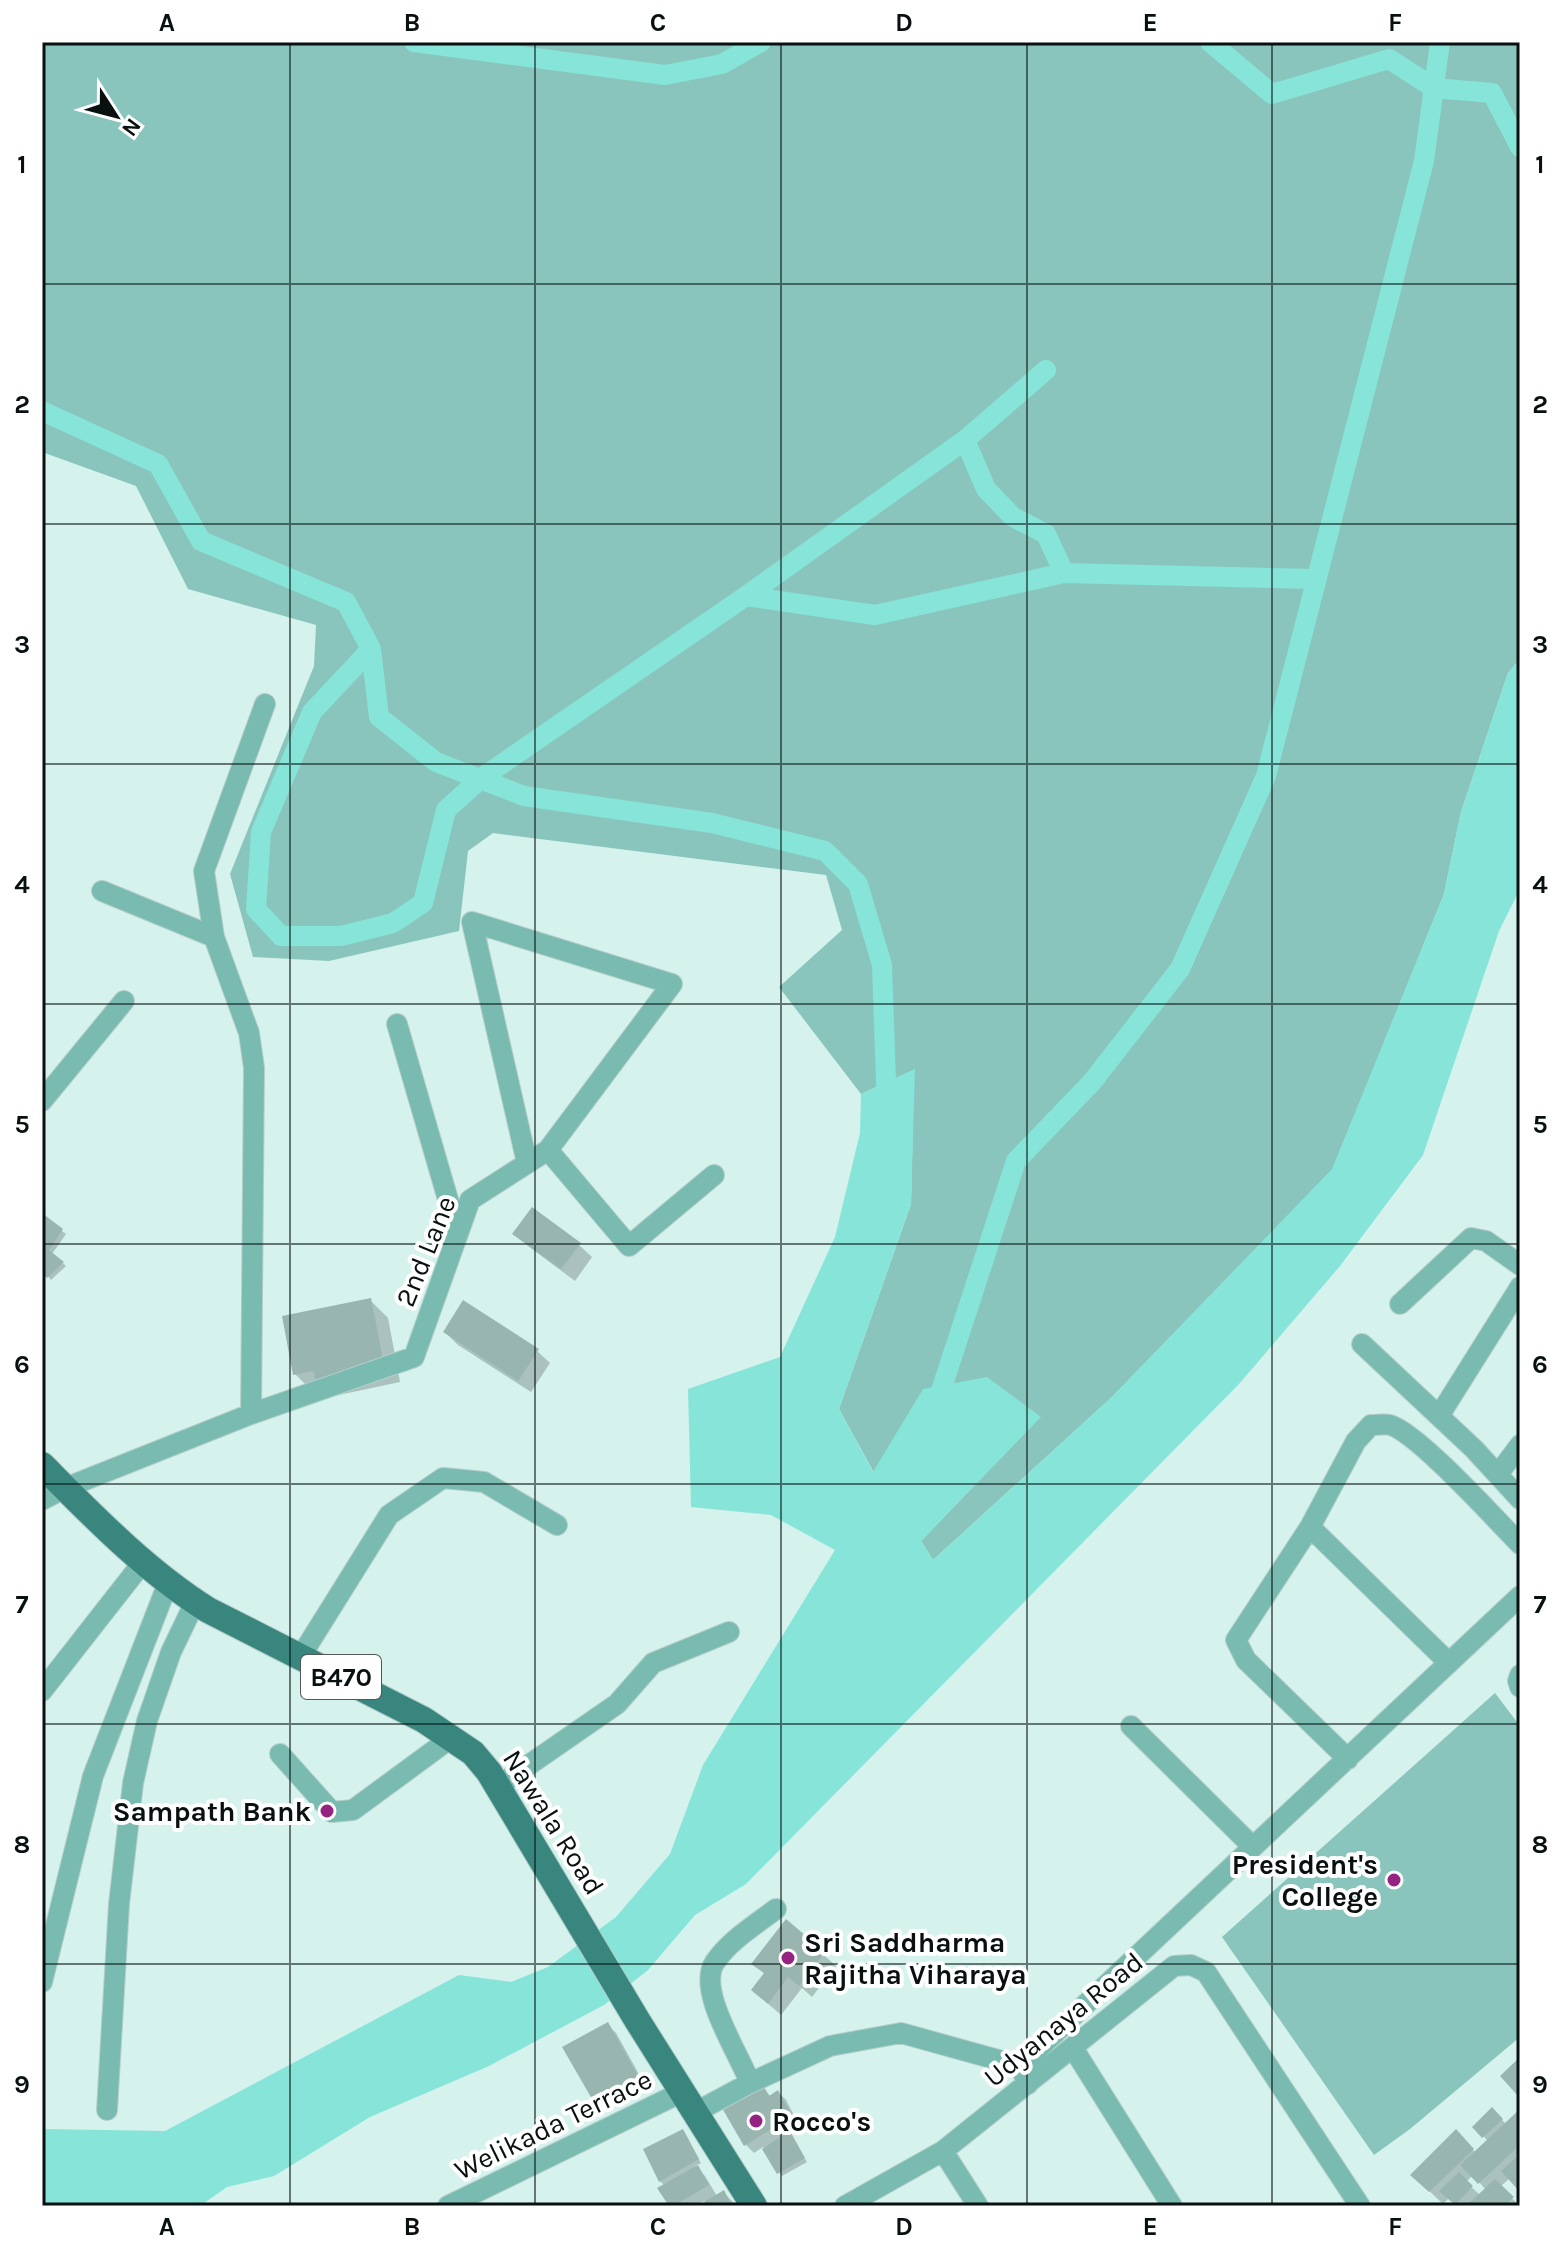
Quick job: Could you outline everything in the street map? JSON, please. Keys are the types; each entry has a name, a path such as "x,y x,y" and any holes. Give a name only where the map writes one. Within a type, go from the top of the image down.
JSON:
{"main road":[{"name":"Nawala Road","path":"42,1465 54,1494 195,1602 424,1720 473,1753 497,1787 637,2020 754,2206"}],"street":[{"path":"251,1414 254,1068 249,1033 214,937 204,871 265,704"},
{"path":"102,891 214,937"},
{"name":"2nd Lane","path":"54,1494 251,1414 414,1357 470,1200 548,1150 672,984 472,922 527,1163"},
{"path":"42,1101 124,1001"},
{"path":"397,1024 458,1234"},
{"path":"548,1150 629,1246 714,1175"},
{"path":"1400,1304 1471,1238 1486,1241 1520,1265"},
{"path":"1439,1416 1520,1287"},
{"path":"1362,1344 1499,1473 1520,1499"},
{"path":"1348,1759 1246,1660 1236,1640 1310,1527 1356,1441 1371,1425 1391,1425 1409,1436 1520,1544"},
{"path":"1499,1473 1520,1445"},
{"path":"301,1656 389,1515 443,1478 484,1482 557,1525"},
{"path":"1310,1527 1449,1663"},
{"path":"42,1691 143,1562"},
{"path":"42,1982 93,1776 168,1583"},
{"path":"1024,2075 1253,1847 1520,1596"},
{"path":"107,2110 119,1904 133,1783 147,1721 171,1652 195,1602"},
{"path":"497,1787 617,1704 653,1663 729,1632"},
{"path":"1520,1675 1520,1687"},
{"path":"1131,1726 1253,1847"},
{"path":"280,1754 332,1812 353,1810 451,1738"},
{"path":"750,2083 708,1981 714,1963 735,1940 776,1909"},
{"name":"Udyanaya Road","path":"845,2206 943,2151 1024,2075 1073,2048 1174,1966 1191,1965 1206,1972 1360,2206"},
{"name":"Welikada Terrace","path":"448,2206 688,2102 750,2083 830,2046 901,2033 1024,2075"},
{"path":"1073,2048 1172,2206"},
{"path":"943,2151 978,2206"}],"shaded area":[{"path":"42,42 1520,42 1520,659 1508,673 1461,812 1444,894 1333,1169 1112,1397 933,1560 921,1541 1040,1417 874,1473 839,1409 911,1204 914,1070 861,1094 779,987 842,930 826,875 493,833 468,851 459,931 329,961 253,957 230,874 314,666 316,625 188,589 136,486 42,452"},
{"path":"1520,659 1520,889 1499,931 1423,1155 1340,1266 1239,1384 746,1884 695,1915 648,1970 604,2005 489,2066 370,2117 274,2176 227,2187 200,2206 42,2206 42,2129 165,2131 459,1975 511,1982 548,1967 616,1917 670,1854 703,1765 835,1550 771,1515 691,1507 688,1389 780,1357 835,1237 860,1133 861,1094 915,1069 911,1204 839,1409 873,1472 923,1389 987,1377 1041,1417 921,1541 933,1560 1112,1397 1332,1169 1444,894 1461,812 1508,673"},
{"name":"President's College","path":"1495,1693 1520,1726 1520,2037 1410,2129 1374,2155 1222,1937"}],"building":[{"path":"532,1207 581,1243 561,1269 512,1234"},
{"path":"42,1213 63,1229 49,1250 64,1262 47,1278 42,1273"},
{"path":"371,1298 384,1365 315,1379 314,1371 293,1375 282,1316"},
{"path":"463,1300 539,1349 518,1381 443,1332"},
{"name":"Sri Saddharma Rajitha Viharaya","path":"786,1919 825,1952 799,1986 788,1977 768,2004 751,1990 764,1973 751,1964"},
{"path":"608,2022 638,2076 592,2099 562,2047"},
{"path":"1520,2057 1520,2094 1518,2096 1500,2076"},
{"name":"Rocco's","path":"764,2087 769,2096 778,2090 792,2116 744,2146 722,2108"},
{"path":"1492,2107 1503,2119 1482,2138 1472,2127"},
{"path":"1520,2109 1520,2145 1478,2184 1460,2165"},
{"path":"683,2129 699,2159 659,2182 643,2149"},
{"path":"1456,2129 1474,2149 1429,2192 1410,2175"},
{"path":"790,2131 805,2158 777,2174 762,2149"},
{"path":"1520,2154 1520,2192 1501,2171"},
{"path":"698,2165 709,2185 669,2206 657,2188"},
{"path":"1459,2172 1473,2186 1455,2205 1439,2191"},
{"path":"1495,2179 1514,2197 1504,2206 1466,2206"},
{"path":"724,2190 730,2202 724,2206 706,2206 704,2202"}],"waterway":[{"path":"414,42 665,75 722,64 761,42"},
{"path":"1210,42 1272,94 1389,59 1434,88 1492,93 1520,147"},
{"path":"935,1409 1016,1161 1092,1082 1180,969 1266,776 1424,161 1440,42"},
{"path":"746,596 965,440 1046,370"},
{"path":"42,411 158,464 201,541 346,602 371,649 379,717 436,762 524,796 712,823 825,851 858,884 882,965 887,1110"},
{"path":"965,440 986,489 1013,517 1046,534 1064,573"},
{"path":"371,649 312,712 261,832 256,909 281,936 341,936 393,923 423,903 446,810 480,779 746,596 875,615 1064,573 1316,579"}],"place":[{"name":"Sampath Bank","path":"327,1811"},
{"name":"President's College","path":"1394,1880"},
{"name":"Sri Saddharma Rajitha Viharaya","path":"788,1958"},
{"name":"Rocco's","path":"756,2121"}]}
